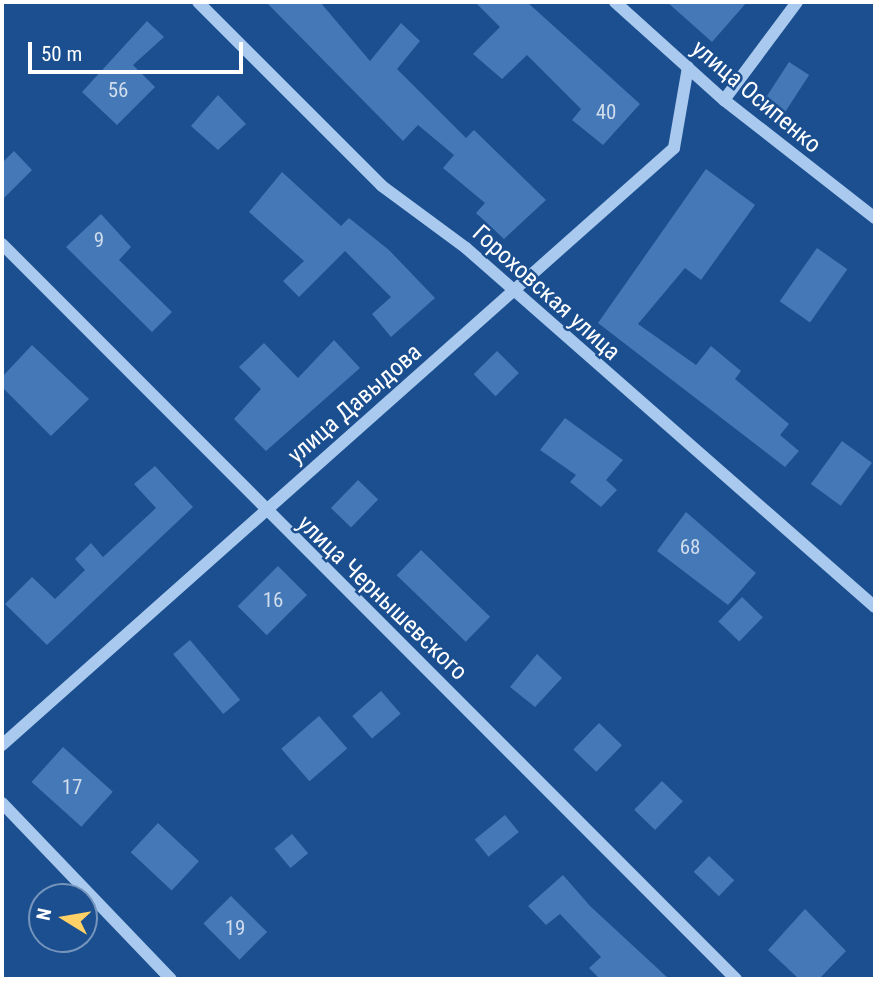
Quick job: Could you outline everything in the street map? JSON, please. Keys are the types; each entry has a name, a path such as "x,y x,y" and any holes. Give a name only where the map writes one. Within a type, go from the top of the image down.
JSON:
{"street":[{"name":"Гороховская улица","path":"198,2 382,186 466,248 514,295 875,607"},
{"name":"улица Осипенко","path":"615,2 724,100 875,218"},
{"path":"724,100 797,2"},
{"name":"улица Давыдова","path":"2,745 264,510 514,295 674,149 688,67"},
{"name":"улица Чернышевского","path":"2,244 264,510 736,979"},
{"path":"2,803 171,979"}],"building":[{"path":"266,2 320,2 370,61 401,23 420,41 397,69 466,138 474,130 546,200 504,239 476,213 485,203 443,168 454,155 418,125 403,141"},
{"path":"475,2 527,2 640,104 603,145 572,120 581,109 527,55 502,79 473,54 500,27"},
{"path":"667,2 747,2 712,42"},
{"path":"147,21 164,37 133,65 155,87 117,125 82,92"},
{"path":"789,62 809,75 784,114 763,101"},
{"path":"218,95 246,124 218,150 191,126"},
{"path":"14,151 32,170 2,200 2,163"},
{"path":"706,169 755,205 701,280 685,268 638,324 696,365 711,346 741,371 735,379 789,424 780,435 799,451 785,467 598,323"},
{"path":"282,172 341,226 349,218 389,250 435,298 391,337 372,314 391,297 345,251 299,297 283,281 304,261 249,212"},
{"path":"101,214 131,247 119,260 172,312 152,332 66,247"},
{"path":"817,248 847,269 810,322 780,301"},
{"path":"334,340 360,368 266,451 234,419 261,389 239,367 264,343 298,378"},
{"path":"32,345 89,399 51,436 2,387 2,377"},
{"path":"497,351 519,373 496,396 474,374"},
{"path":"565,418 623,460 606,480 617,490 601,507 570,482 576,475 540,450"},
{"path":"842,441 872,463 841,506 811,484"},
{"path":"155,466 193,507 47,645 5,604 32,577 55,599 85,570 75,559 91,543 103,557 156,508 134,484"},
{"path":"358,480 378,499 351,528 331,508"},
{"path":"686,512 756,573 728,605 657,551"},
{"path":"421,550 490,617 466,642 397,575"},
{"path":"278,566 307,595 267,635 238,606"},
{"path":"742,597 763,617 739,642 718,621"},
{"path":"190,640 240,700 223,714 173,654"},
{"path":"537,654 562,678 535,707 510,687"},
{"path":"381,691 401,714 372,739 352,716"},
{"path":"319,716 347,748 309,781 281,749"},
{"path":"599,723 622,745 596,772 573,750"},
{"path":"63,747 113,792 81,827 32,782"},
{"path":"662,781 683,801 655,830 634,810"},
{"path":"505,815 519,832 489,857 475,840"},
{"path":"158,823 199,861 172,890 131,852"},
{"path":"292,834 308,853 290,868 274,849"},
{"path":"709,856 734,880 719,896 694,872"},
{"path":"563,875 590,906 669,979 600,979 589,968 601,957 560,914 546,925 528,906"},
{"path":"231,896 267,932 239,960 203,924"},
{"path":"805,909 846,951 819,979 799,979 768,950"}]}
